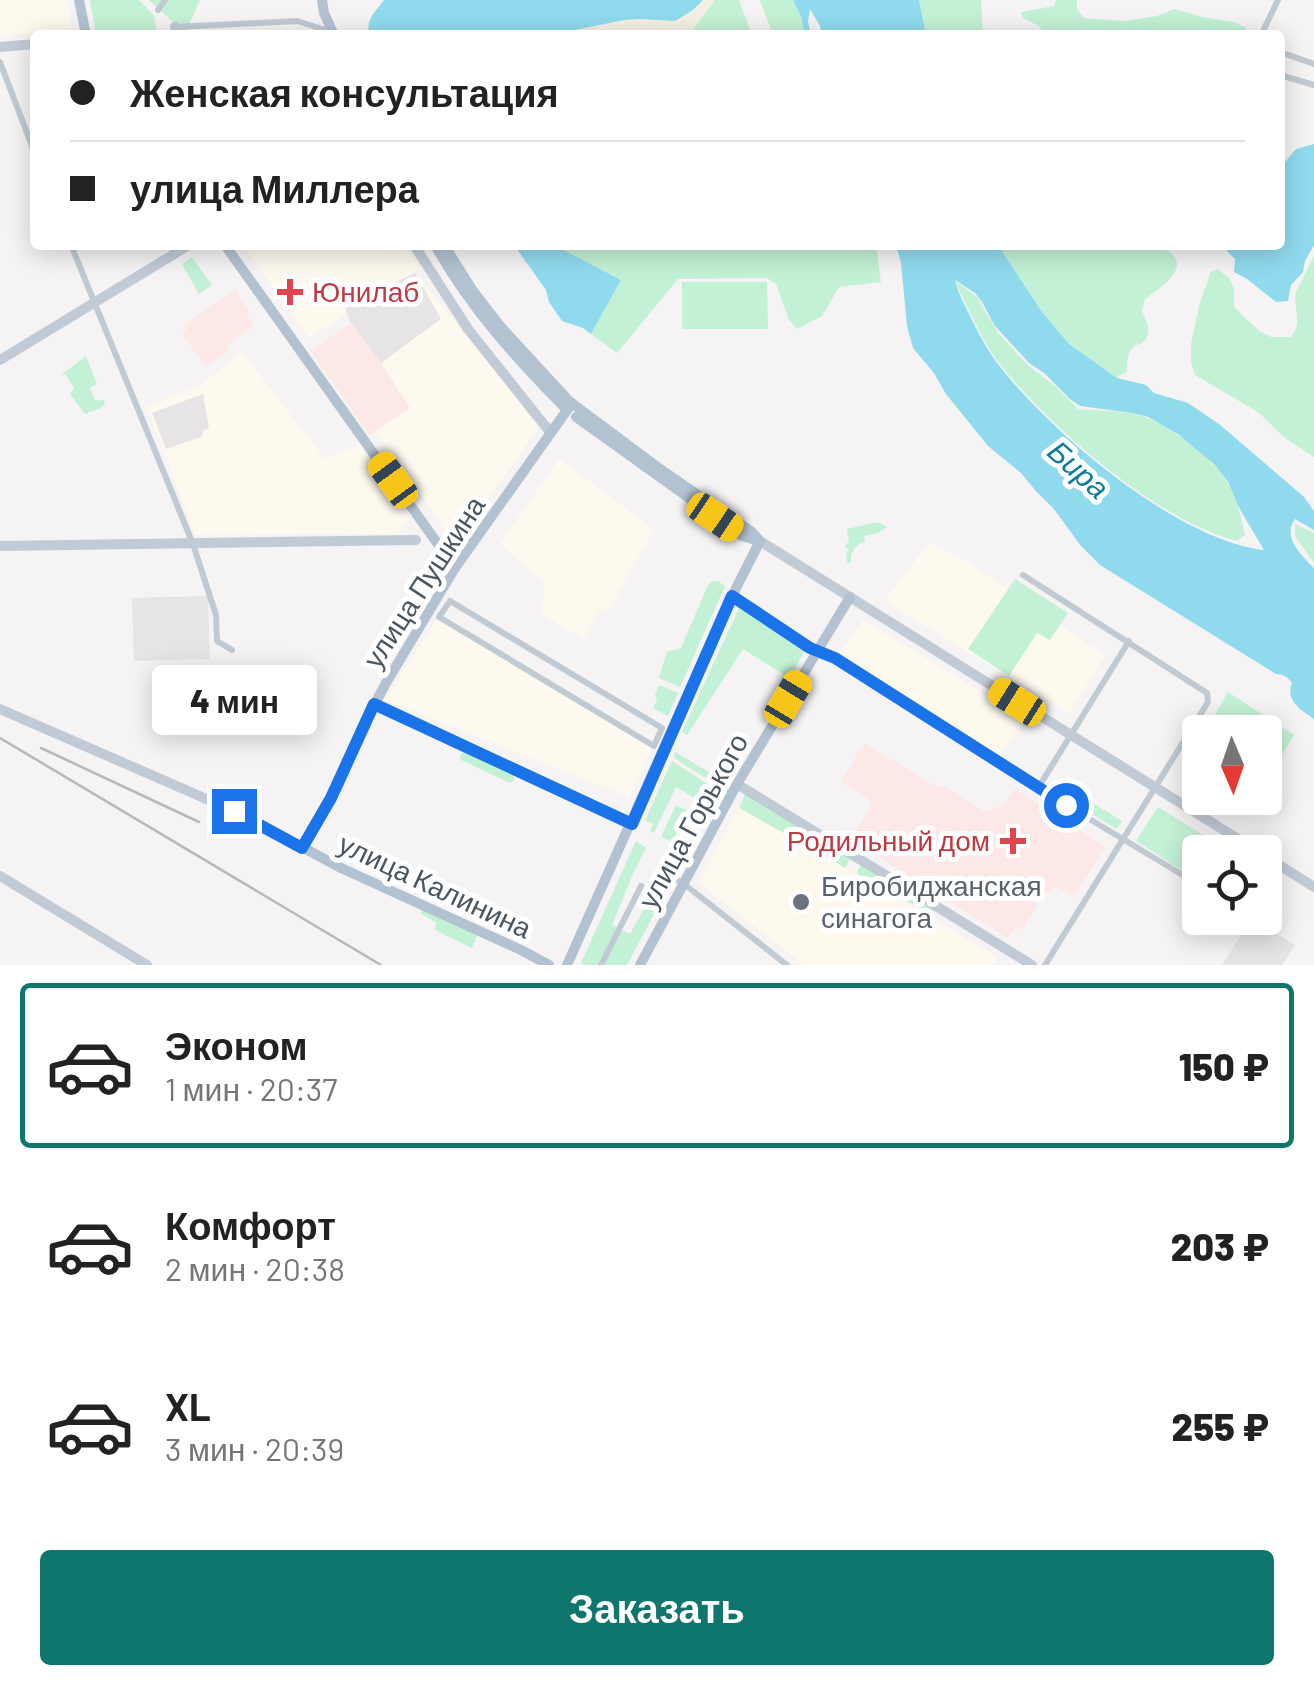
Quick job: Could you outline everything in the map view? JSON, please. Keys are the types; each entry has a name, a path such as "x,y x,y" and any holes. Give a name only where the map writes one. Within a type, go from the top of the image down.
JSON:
{"main road":[{"path":"79,0 85,30"},
{"path":"322,0 332,30"},
{"path":"174,27 178,30"},
{"path":"0,47 30,44"},
{"path":"0,360 181,250"},
{"path":"229,250 456,568"},
{"path":"417,250 468,329 550,432"},
{"path":"437,250 494,332 572,410 760,541 1231,835"},
{"path":"447,250 473,291 572,410"},
{"name":"улица Пушкина","path":"302,848 331,798 374,704 456,568 550,432 572,410"},
{"path":"0,546 416,540"},
{"path":"568,965 760,541"},
{"name":"улица Горького","path":"640,965 678,881 850,598"},
{"path":"374,704 632,824"},
{"path":"0,709 234,811 302,848"},
{"path":"737,784 1032,965"},
{"name":"улица Калинина","path":"302,848 548,965"},
{"path":"1282,866 1314,886"},
{"path":"0,876 147,965"}],"street":[{"path":"158,10 165,0"},
{"path":"1266,30 1278,0"},
{"path":"174,27 298,22 322,30"},
{"path":"1285,54 1314,64"},
{"path":"0,62 30,141"},
{"path":"1285,77 1314,86"},
{"path":"73,250 193,544 216,615 218,641 232,650"},
{"path":"1023,575 1207,693 1208,702 1045,965"},
{"path":"732,596 810,648 835,658 1182,875"},
{"path":"450,601 662,728 654,746 439,618 450,601"},
{"path":"1038,788 1128,641"},
{"path":"678,881 787,965"},
{"path":"602,965 641,886"}],"shaded area":[{"path":"0,0 67,0 73,29 30,30 30,33 0,36"},
{"path":"247,250 409,250 419,269 309,338"},
{"path":"415,273 441,319 381,363 345,309"},
{"path":"419,278 538,428 456,546 316,345"},
{"path":"235,290 254,326 227,345 230,350 206,367 182,334 187,329 185,324"},
{"path":"351,323 410,408 370,435 310,350"},
{"path":"242,352 325,459 361,444 409,519 398,534 195,535 147,407 203,383"},
{"path":"203,394 209,428 203,436 166,449 152,413"},
{"path":"559,459 654,529 608,612 600,609 584,639 541,614 545,583 500,544"},
{"path":"929,543 965,560 1105,656 1069,713 884,601"},
{"path":"208,596 210,659 134,661 132,598"},
{"path":"440,615 653,747 629,797 384,700"},
{"path":"863,620 1026,719 999,757 839,655"},
{"path":"864,743 983,811 1005,803 1015,789 1105,847 1074,897 1056,886 1049,894 1033,885 1026,897 1037,905 1023,930 1016,926 1008,938 851,840 873,802 841,782"},
{"path":"740,805 997,957 993,965 804,965 698,882"},
{"path":"1241,935 1279,935 1295,945 1282,965 1222,965"}],"green space":[{"path":"90,0 139,0 154,15 157,30 95,30"},
{"path":"149,0 200,0 186,30"},
{"path":"715,0 739,0 750,30 693,30"},
{"path":"760,0 793,0 804,30 771,30"},
{"path":"919,0 981,0 983,30 925,30"},
{"path":"1056,0 1077,0 1077,9 1084,18 1124,21 1175,9 1234,22 1246,30 1042,30 1023,18 1021,12 1054,6"},
{"path":"564,250 877,250 881,282 839,287 822,316 797,329 789,320 776,284 767,278 678,279 617,353 591,334 621,280"},
{"path":"1001,250 1165,250 1176,259 1175,272 1145,299 1142,311 1147,336 1130,351 1127,371 1117,378 1069,344 1042,312"},
{"path":"1314,256 1314,457 1285,438 1258,412 1195,375 1191,344 1200,302 1211,272 1217,269 1234,288 1234,307 1259,331 1271,337 1291,337 1297,321 1296,292"},
{"path":"192,257 212,285 199,294 182,264"},
{"path":"954,280 976,296 999,334 1028,365 1078,409 1145,417 1195,447 1227,483 1245,535 1237,541 1174,514 1079,445 995,358"},
{"path":"682,282 767,282 768,329 682,329"},
{"path":"86,356 97,384 90,388 95,400 105,403 85,414 70,394 74,388 66,375 61,375"},
{"path":"878,522 887,527 864,536 865,542 858,545 851,563 847,563 847,529"},
{"path":"1295,524 1314,533 1314,563 1295,536"},
{"path":"1015,579 1068,613 1050,640 1037,633 1009,676 968,649"},
{"path":"712,581 725,586 680,687 659,678 667,652 681,648"},
{"path":"739,608 806,649 789,678 743,649 687,735 682,732"},
{"path":"659,685 678,693 668,716 653,708"},
{"path":"1228,692 1263,715 1215,715"},
{"path":"1282,727 1294,735 1282,755"},
{"path":"464,751 514,774 514,780 510,783 461,760"},
{"path":"675,752 729,784 728,792 674,758"},
{"path":"672,761 721,793 679,865 670,860 702,802 676,787 654,833 650,831 653,824 645,820"},
{"path":"1057,781 1122,821 1117,829 1051,790"},
{"path":"745,794 804,831 798,841 739,808"},
{"path":"676,805 688,811 672,842 661,837"},
{"path":"1158,807 1203,835 1182,835 1182,870 1136,841"},
{"path":"810,834 850,859 845,868 804,844 815,847 819,841"},
{"path":"636,841 646,848 612,925 630,934 658,883 668,888 627,965 584,965 581,963"},
{"path":"860,866 933,910 931,914 857,874"},
{"path":"422,909 477,935 472,948 435,930 436,922 421,914"}],"sand":[{"path":"703,0 715,0 693,30 575,30 624,20 675,21"}],"water":[{"path":"384,0 703,0 675,21 624,20 575,30 369,30 374,12"},
{"path":"793,0 919,0 925,30 820,30 810,9 810,30 804,30"},
{"path":"1314,144 1314,245 1303,272 1291,285 1288,301 1276,302 1234,272 1235,259 1226,250 1285,250 1285,162 1296,149"},
{"path":"518,250 564,250 621,280 591,334 562,321"},
{"name":"Бира","path":"897,250 1001,250 1042,312 1069,344 1117,378 1146,385 1154,393 1188,403 1219,424 1304,497 1314,511 1314,530 1295,519 1291,532 1295,545 1314,568 1314,719 1292,700 1292,683 1283,675 1100,565 1021,473 988,446 946,394 913,348","holes":["955,280 982,302 995,326 1029,363 1080,406 1148,417 1178,434 1214,464 1228,482 1264,550 1230,542 1157,506 1052,423 996,362 972,321"]}],"railway":[{"path":"0,738 381,965"},
{"path":"41,748 199,822"}],"place":[{"name":"Юнилаб","path":"290,292"},
{"name":"Родильный дом","path":"1013,841"},
{"name":"Биробиджанская синагога","path":"801,902"}],"route":[{"path":"234,811 302,848 331,798 374,704 632,824 732,596 1066,805"}]}
